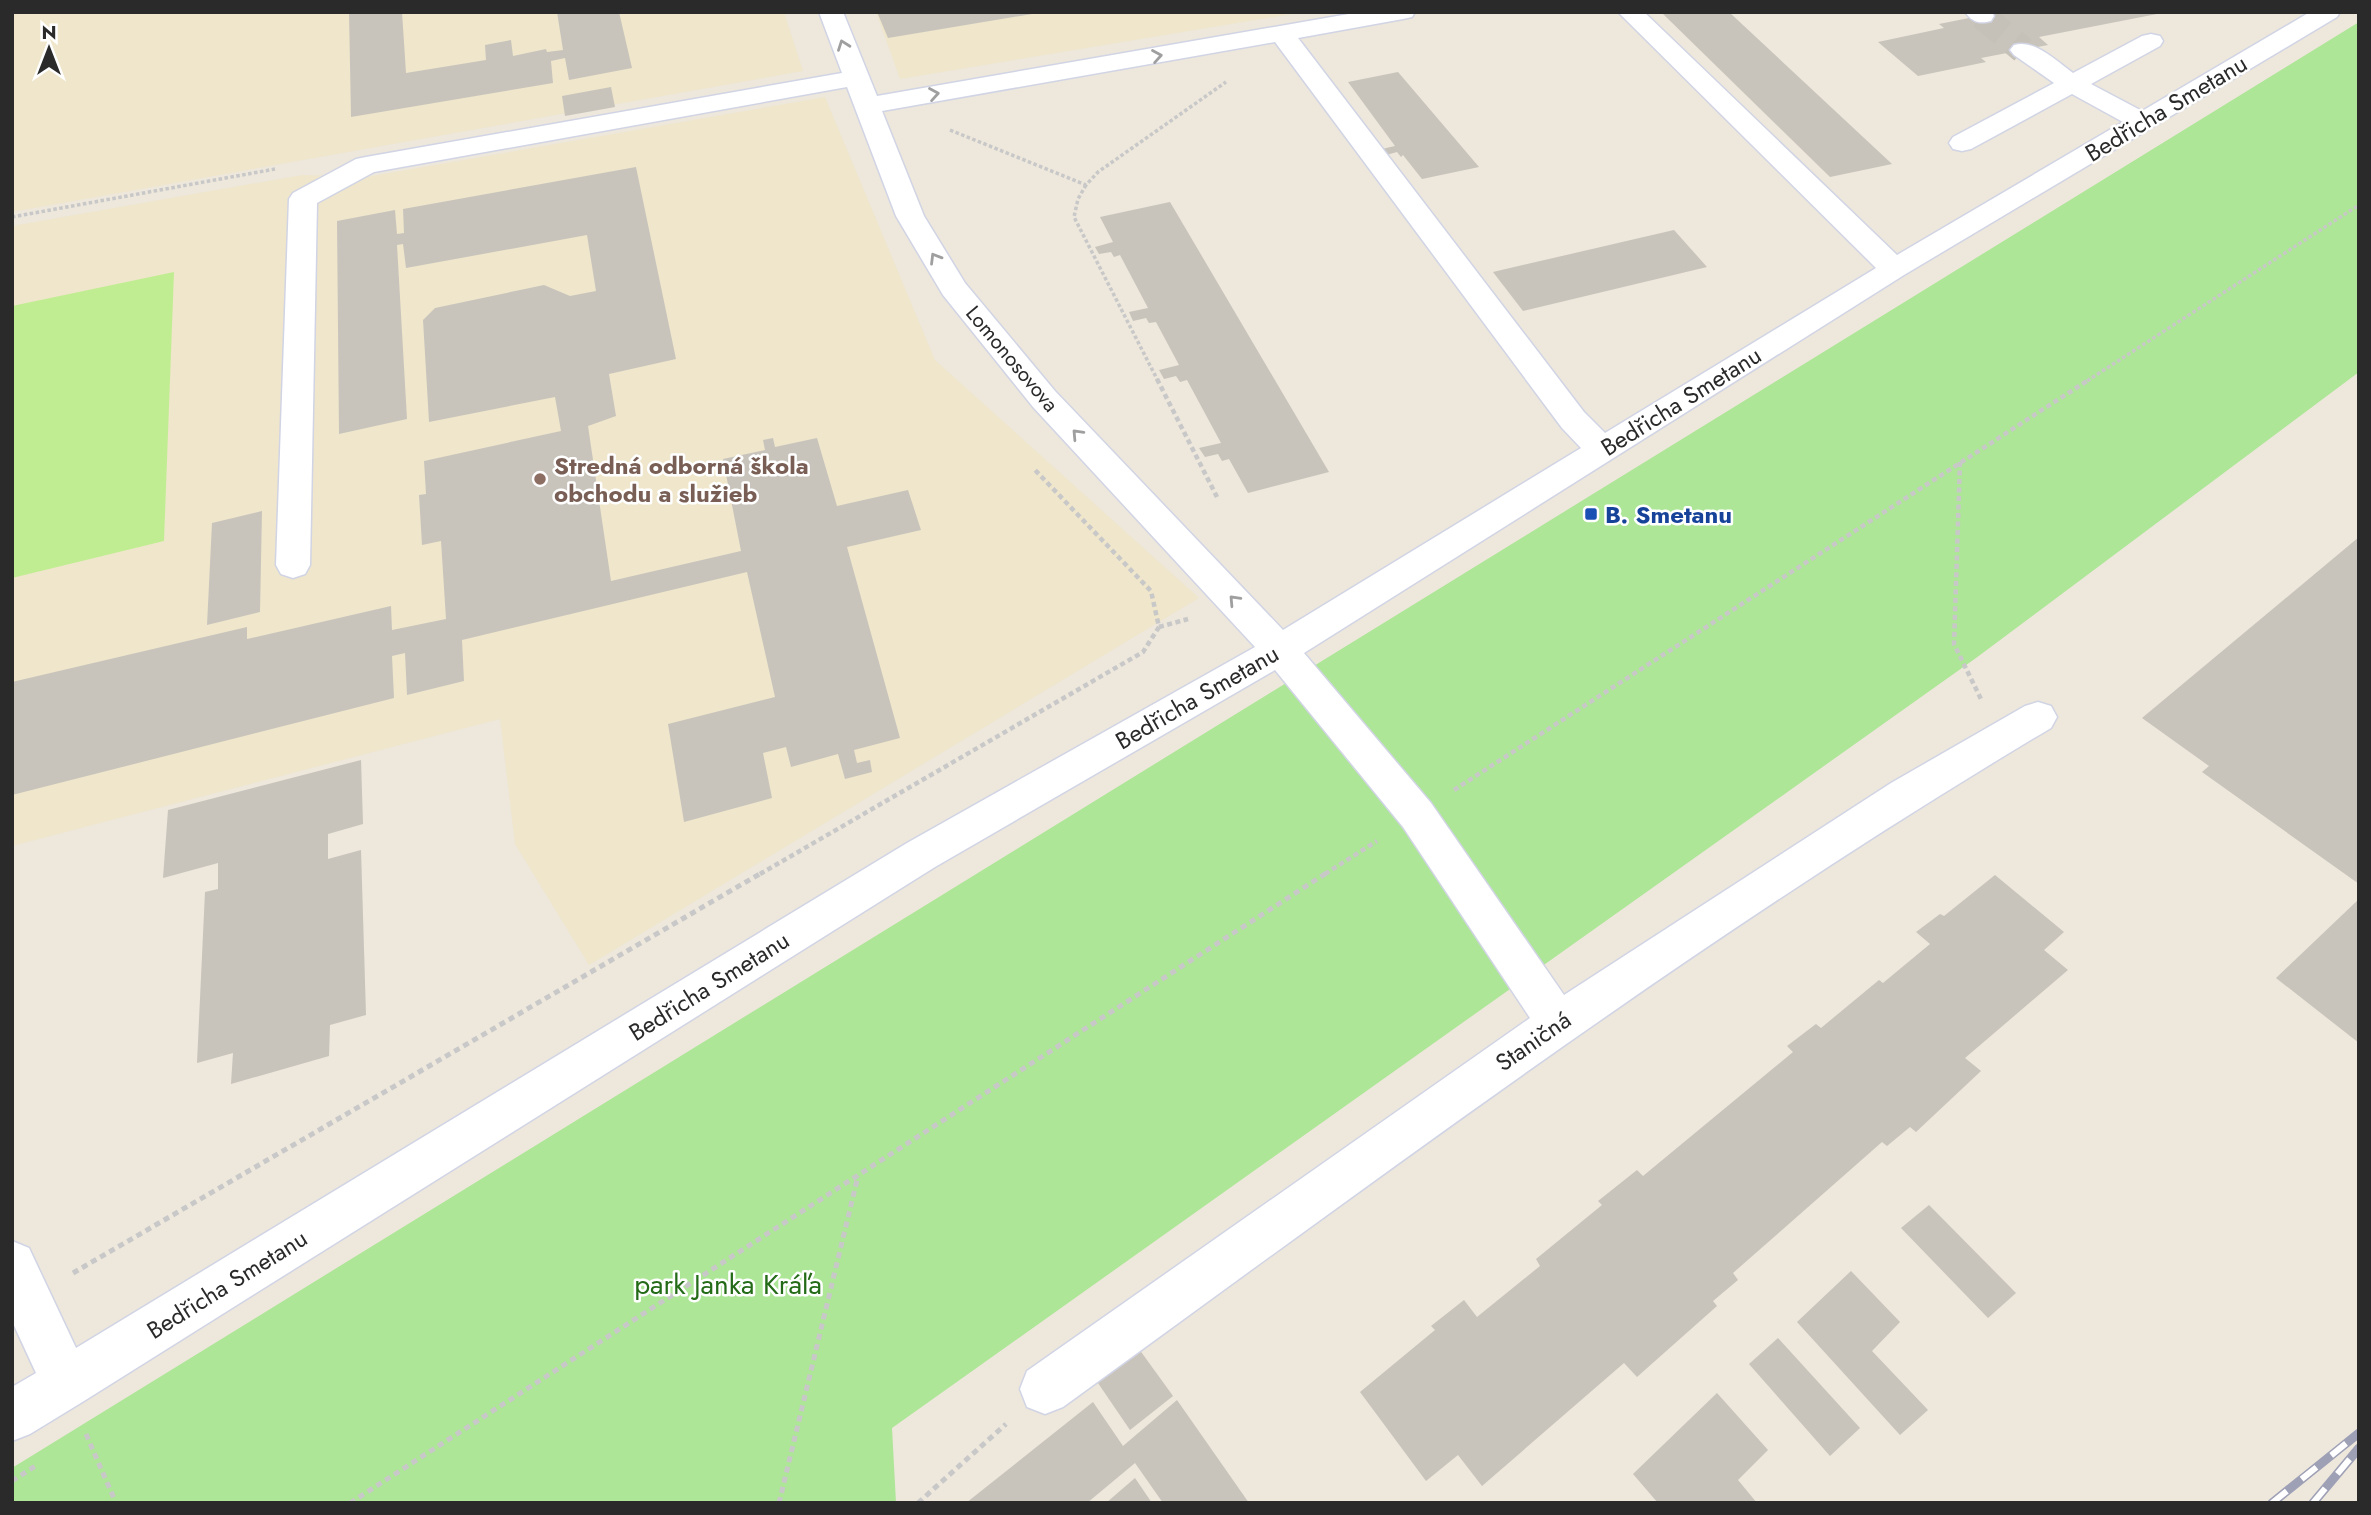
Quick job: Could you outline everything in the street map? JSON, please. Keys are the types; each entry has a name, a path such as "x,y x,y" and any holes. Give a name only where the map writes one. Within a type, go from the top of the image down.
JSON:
{"street":[{"name":"Lomonosovova","path":"831,12 869,95 910,216 953,288 1044,399 1280,650 1417,815 1558,1023"},
{"path":"293,565 303,199 366,165 1284,37 1403,12"},
{"path":"1630,12 1894,269"},
{"name":"Bedřicha Smetanu","path":"12,1416 921,855 1280,650 1894,269 2328,12"},
{"path":"1284,37 1573,420 1603,450"},
{"path":"1962,143 2151,41"},
{"path":"2022,50 2073,84 2143,122"},
{"name":"Staničná","path":"1045,1389 1558,1023 1905,794 2031,721"},
{"path":"20,1283 66,1383"}],"path":[{"path":"1217,497 1074,217 1078,199 1098,172 1284,37"},
{"path":"869,95 1086,185"},
{"path":"12,218 281,168"},
{"path":"350,1503 2359,205"},
{"path":"1960,462 1954,644 1981,699 2031,721"},
{"path":"20,1283 451,1051 1143,652 1159,627 1151,591 1035,470"},
{"path":"779,1503 858,1175"},
{"path":"918,1503 1045,1389"},
{"path":"88,1434 116,1503"}],"shaded area":[{"path":"12,12 784,12 803,71 12,212"},
{"path":"876,12 1304,12 900,79"},
{"name":"Stredná odborná škola obchodu a služieb","path":"825,97 935,360 1199,598 589,965 515,844 500,719 12,846 12,226 302,175 366,177"}],"green space":[{"name":"park Janka Kráľa","path":"2359,22 2359,372 1976,658 892,1428 896,1503 12,1503 12,1468"},
{"path":"174,272 164,541 12,578 12,306"}],"building":[{"path":"349,12 402,12 406,73 486,60 485,45 511,40 513,56 546,49 547,52 563,50 557,12 619,12 632,68 569,80 565,58 551,61 553,83 351,117"},
{"path":"877,12 1032,12 1032,14 888,38"},
{"path":"1661,12 1729,12 1892,164 1830,177"},
{"path":"1999,12 2157,14 2039,37 2048,45 1981,58 1986,62 1918,76 1878,42 1944,28 1939,24"},
{"path":"1398,72 1479,167 1422,179 1403,155 1401,157 1397,152 1386,155 1382,149 1395,146 1348,82"},
{"path":"611,87 615,107 565,116 562,96"},
{"path":"636,167 676,359 609,374 616,416 588,426 611,581 741,551 723,459 765,450 763,440 773,438 775,447 817,438 837,506 908,490 921,530 847,547 900,738 854,750 857,763 870,760 872,772 845,779 838,754 791,767 786,747 763,753 772,798 684,822 668,724 775,697 747,572 462,640 464,681 407,695 405,653 392,656 394,698 12,795 12,682 247,627 247,639 391,606 392,630 446,619 441,541 422,545 419,495 426,494 424,461 561,431 555,397 429,422 423,320 435,308 544,285 570,296 596,291 587,235 406,268 403,244 397,245 407,419 339,434 337,221 395,210 397,234 404,233 403,209"},
{"path":"1170,202 1329,472 1248,493 1229,459 1222,461 1218,454 1205,457 1199,448 1221,443 1187,380 1180,382 1176,376 1164,379 1159,370 1179,365 1156,322 1149,323 1146,318 1133,321 1129,312 1148,308 1120,255 1114,257 1111,252 1099,254 1095,247 1113,242 1100,217"},
{"path":"1674,230 1707,267 1523,311 1493,272"},
{"path":"262,511 260,612 207,625 212,523"},
{"path":"2359,537 2359,884 2202,772 2209,766 2142,718"},
{"path":"361,760 363,824 328,834 328,859 361,850 366,1015 330,1025 329,1056 231,1084 233,1053 197,1063 205,892 218,889 218,863 163,878 168,810"},
{"path":"1995,875 2064,932 2044,950 2068,970 1965,1058 1981,1071 1916,1132 1910,1127 1887,1146 1882,1142 1733,1273 1738,1280 1713,1301 1717,1306 1637,1377 1624,1363 1482,1486 1458,1455 1426,1481 1360,1392 1435,1330 1431,1326 1464,1300 1477,1317 1540,1266 1536,1259 1602,1205 1598,1201 1637,1170 1643,1176 1793,1052 1787,1046 1816,1024 1821,1028 1879,980 1883,983 1930,944 1916,932 1940,914 1944,916"},
{"path":"2359,899 2359,1043 2276,978"},
{"path":"1929,1205 2016,1293 1988,1318 1901,1228"},
{"path":"1851,1271 1900,1322 1872,1351 1928,1410 1900,1435 1797,1322"},
{"path":"1778,1338 1860,1428 1830,1456 1749,1364"},
{"path":"1139,1349 1173,1396 1130,1430 1098,1383"},
{"path":"1717,1393 1768,1450 1738,1480 1757,1503 1658,1503 1633,1474"},
{"path":"1177,1400 1249,1503 1163,1503 1135,1463 1087,1503 966,1503 1093,1402 1123,1446"},
{"path":"1135,1478 1152,1503 1106,1503"}],"tunnel":[{"path":"1982,16 2023,50"}],"railway":[{"path":"2272,1503 2359,1433"},
{"path":"2313,1503 2359,1448"}],"place":[{"name":"Stredná odborná škola obchodu a služieb","path":"540,479"},
{"name":"B. Smetanu","path":"1591,514"}]}
